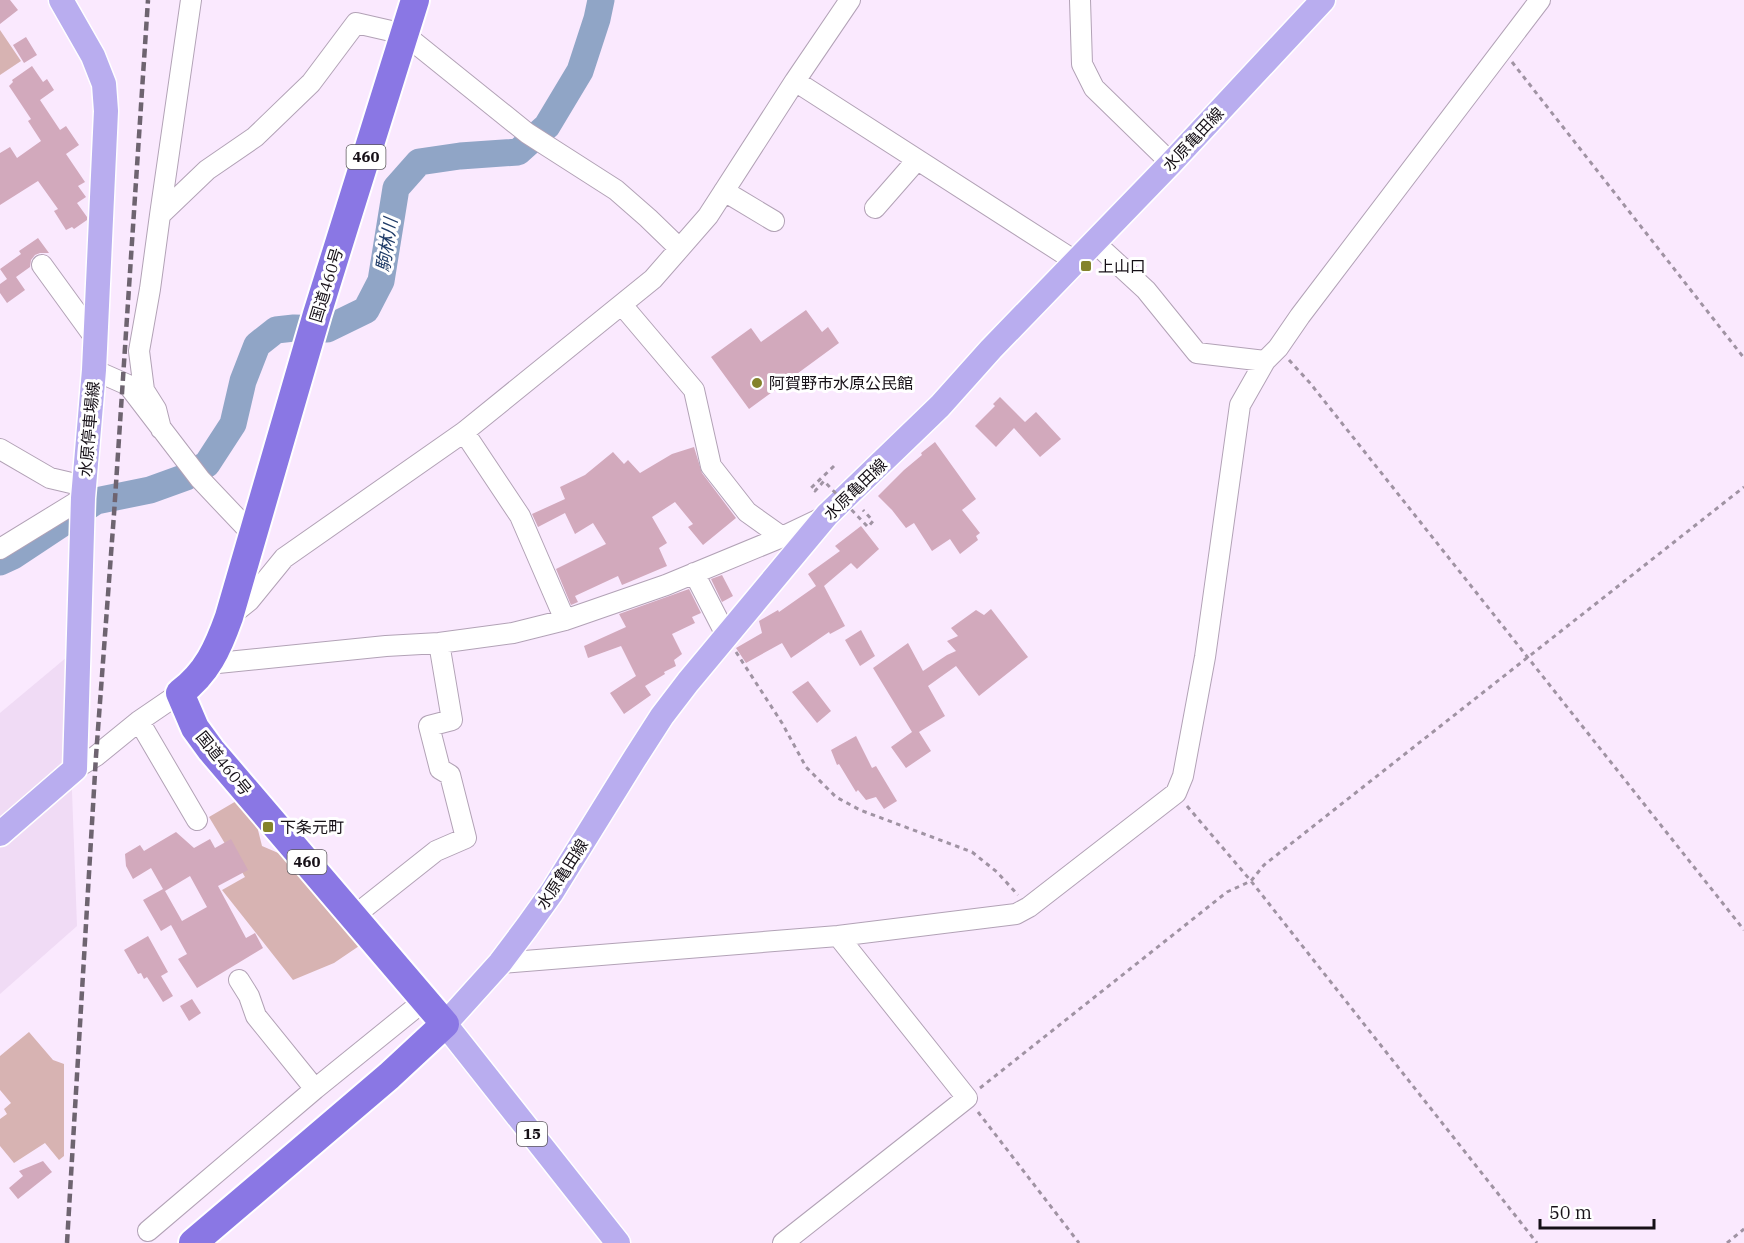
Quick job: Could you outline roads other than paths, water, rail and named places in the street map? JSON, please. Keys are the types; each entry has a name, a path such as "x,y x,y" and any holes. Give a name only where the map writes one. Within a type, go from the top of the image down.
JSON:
{"highway":[{"name":"国道460号","path":"414,0 317,314 221,641 194,682 180,693 195,728 211,750 445,1024"},
{"path":"193,1243 389,1076 445,1024"}],"main road":[{"name":"水原停車場線","path":"61,0 93,56 104,84 106,111 94,370 84,492 75,769"},
{"name":"水原亀田線","path":"445,1024 500,963 552,892 662,716 726,635 827,515 940,406 1323,0"},
{"path":"0,834 75,769"},
{"name":"15","path":"445,1024 618,1243"}],"street":[{"path":"161,429 156,409 144,390 139,351 191,0"},
{"path":"1080,0 1082,64 1094,88 1171,163"},
{"path":"500,963 838,936 1016,915 1176,793 1183,776 1205,657 1240,405 1272,355 1321,288 1540,0"},
{"path":"229,617 249,601 284,558 464,432 654,279 678,248 708,216 842,3"},
{"path":"160,215 207,170 255,137 311,83 356,23 404,34 527,133 616,190 678,248"},
{"path":"795,81 1075,261"},
{"path":"875,208 917,160"},
{"path":"724,191 774,222"},
{"path":"1094,242 1146,290 1197,353 1272,355"},
{"path":"42,265 95,338"},
{"path":"622,305 694,390 711,466 747,512 782,537"},
{"path":"94,370 128,385 200,479 253,535"},
{"path":"464,432 520,516 565,620"},
{"path":"0,449 50,478 84,492"},
{"path":"0,549 84,492"},
{"path":"208,664 386,646 439,644 513,633 565,620 666,585 782,537 827,515"},
{"path":"694,573 726,635"},
{"path":"354,916 436,851 466,838 450,774 440,769 429,726 452,720 439,644"},
{"path":"75,769 96,756 139,720 180,693"},
{"path":"139,720 197,820"},
{"path":"783,1243 967,1098 838,936"},
{"path":"239,980 249,996 256,1016 315,1089"},
{"path":"148,1231 315,1089 425,1000"}],"waterway":[{"name":"駒林川","path":"0,562 13,556 96,501 150,490 186,477 207,464 233,424 243,381 257,345 276,330 327,329 366,310 381,281 396,188 419,162 460,156 518,152 547,126 580,71 601,0"}],"railway":[{"path":"67,1243 96,756 148,0"}],"place":[{"name":"上山口","path":"1086,266"},
{"name":"阿賀野市水原公民館","path":"757,383"},
{"name":"下条元町","path":"268,827"}]}
